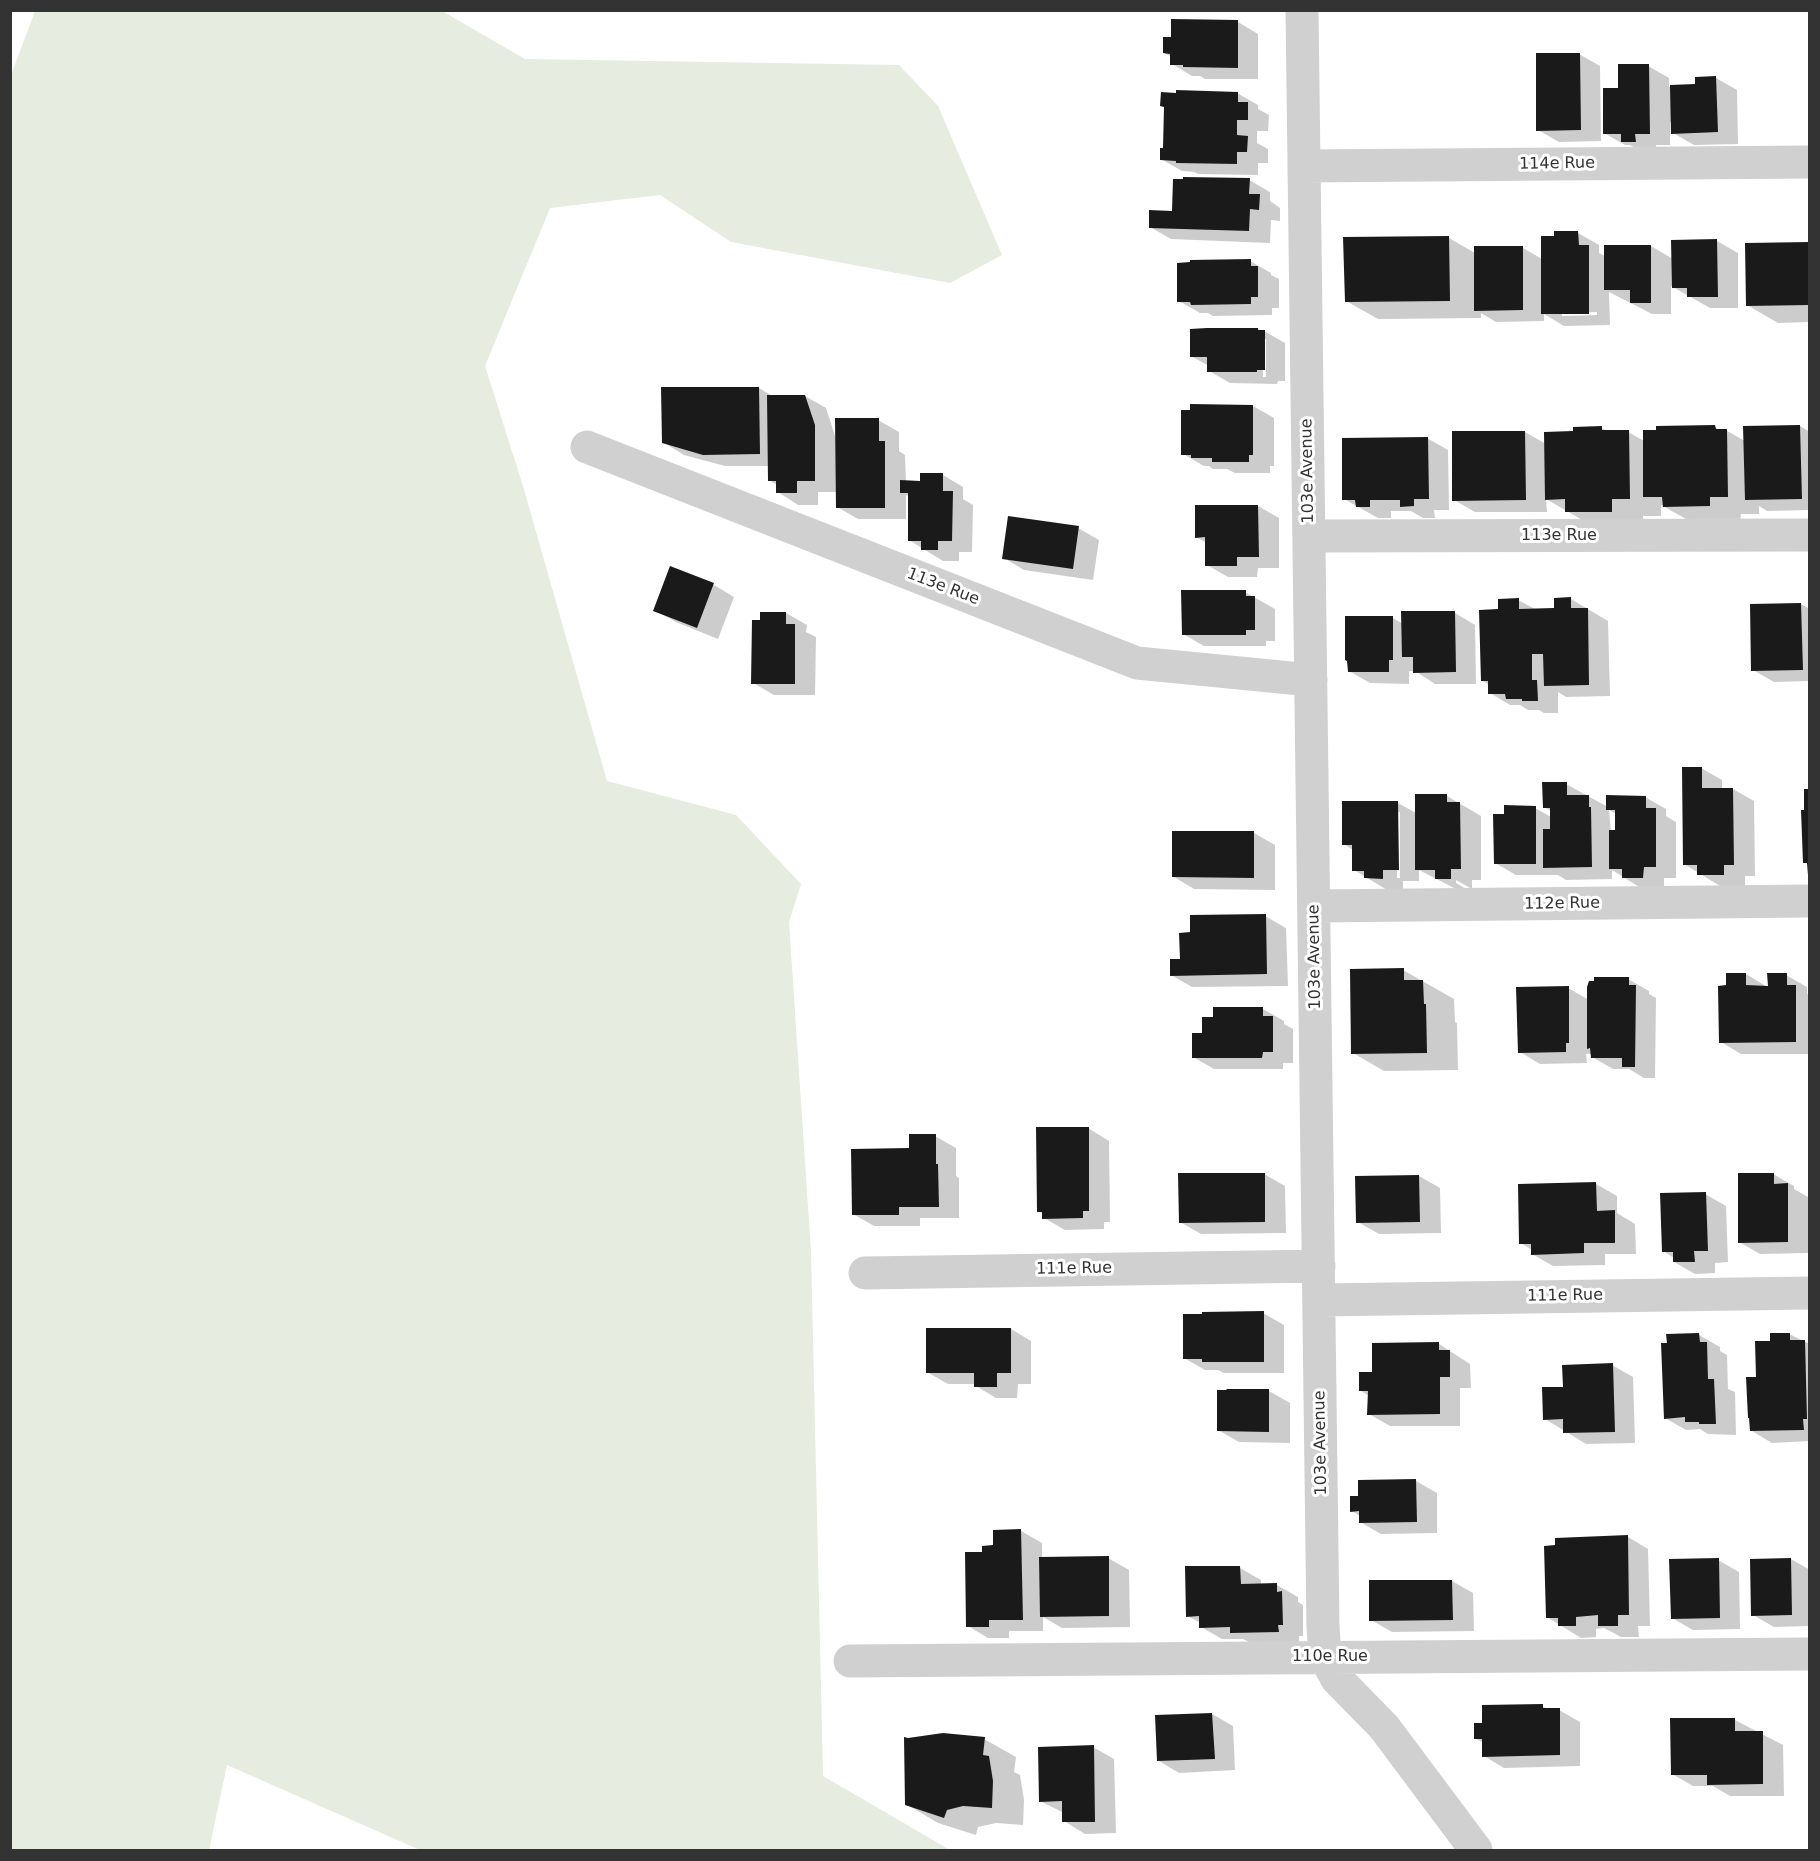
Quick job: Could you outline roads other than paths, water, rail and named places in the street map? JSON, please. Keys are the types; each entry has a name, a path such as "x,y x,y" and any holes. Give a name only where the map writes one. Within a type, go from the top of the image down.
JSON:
{"street":[{"name":"103e Avenue","path":"1302,10 1325,1657 1337,1679 1384,1727 1476,1851"},
{"name":"114e Rue","path":"1304,166 1809,162"},
{"name":"113e Rue","path":"587,447 1137,663 1311,680"},
{"name":"113e Rue","path":"1309,536 1809,535"},
{"name":"112e Rue","path":"1314,906 1809,901"},
{"name":"111e Rue","path":"865,1273 1319,1266"},
{"name":"111e Rue","path":"1320,1299 1809,1293"},
{"name":"110e Rue","path":"850,1660 1809,1654"}]}
